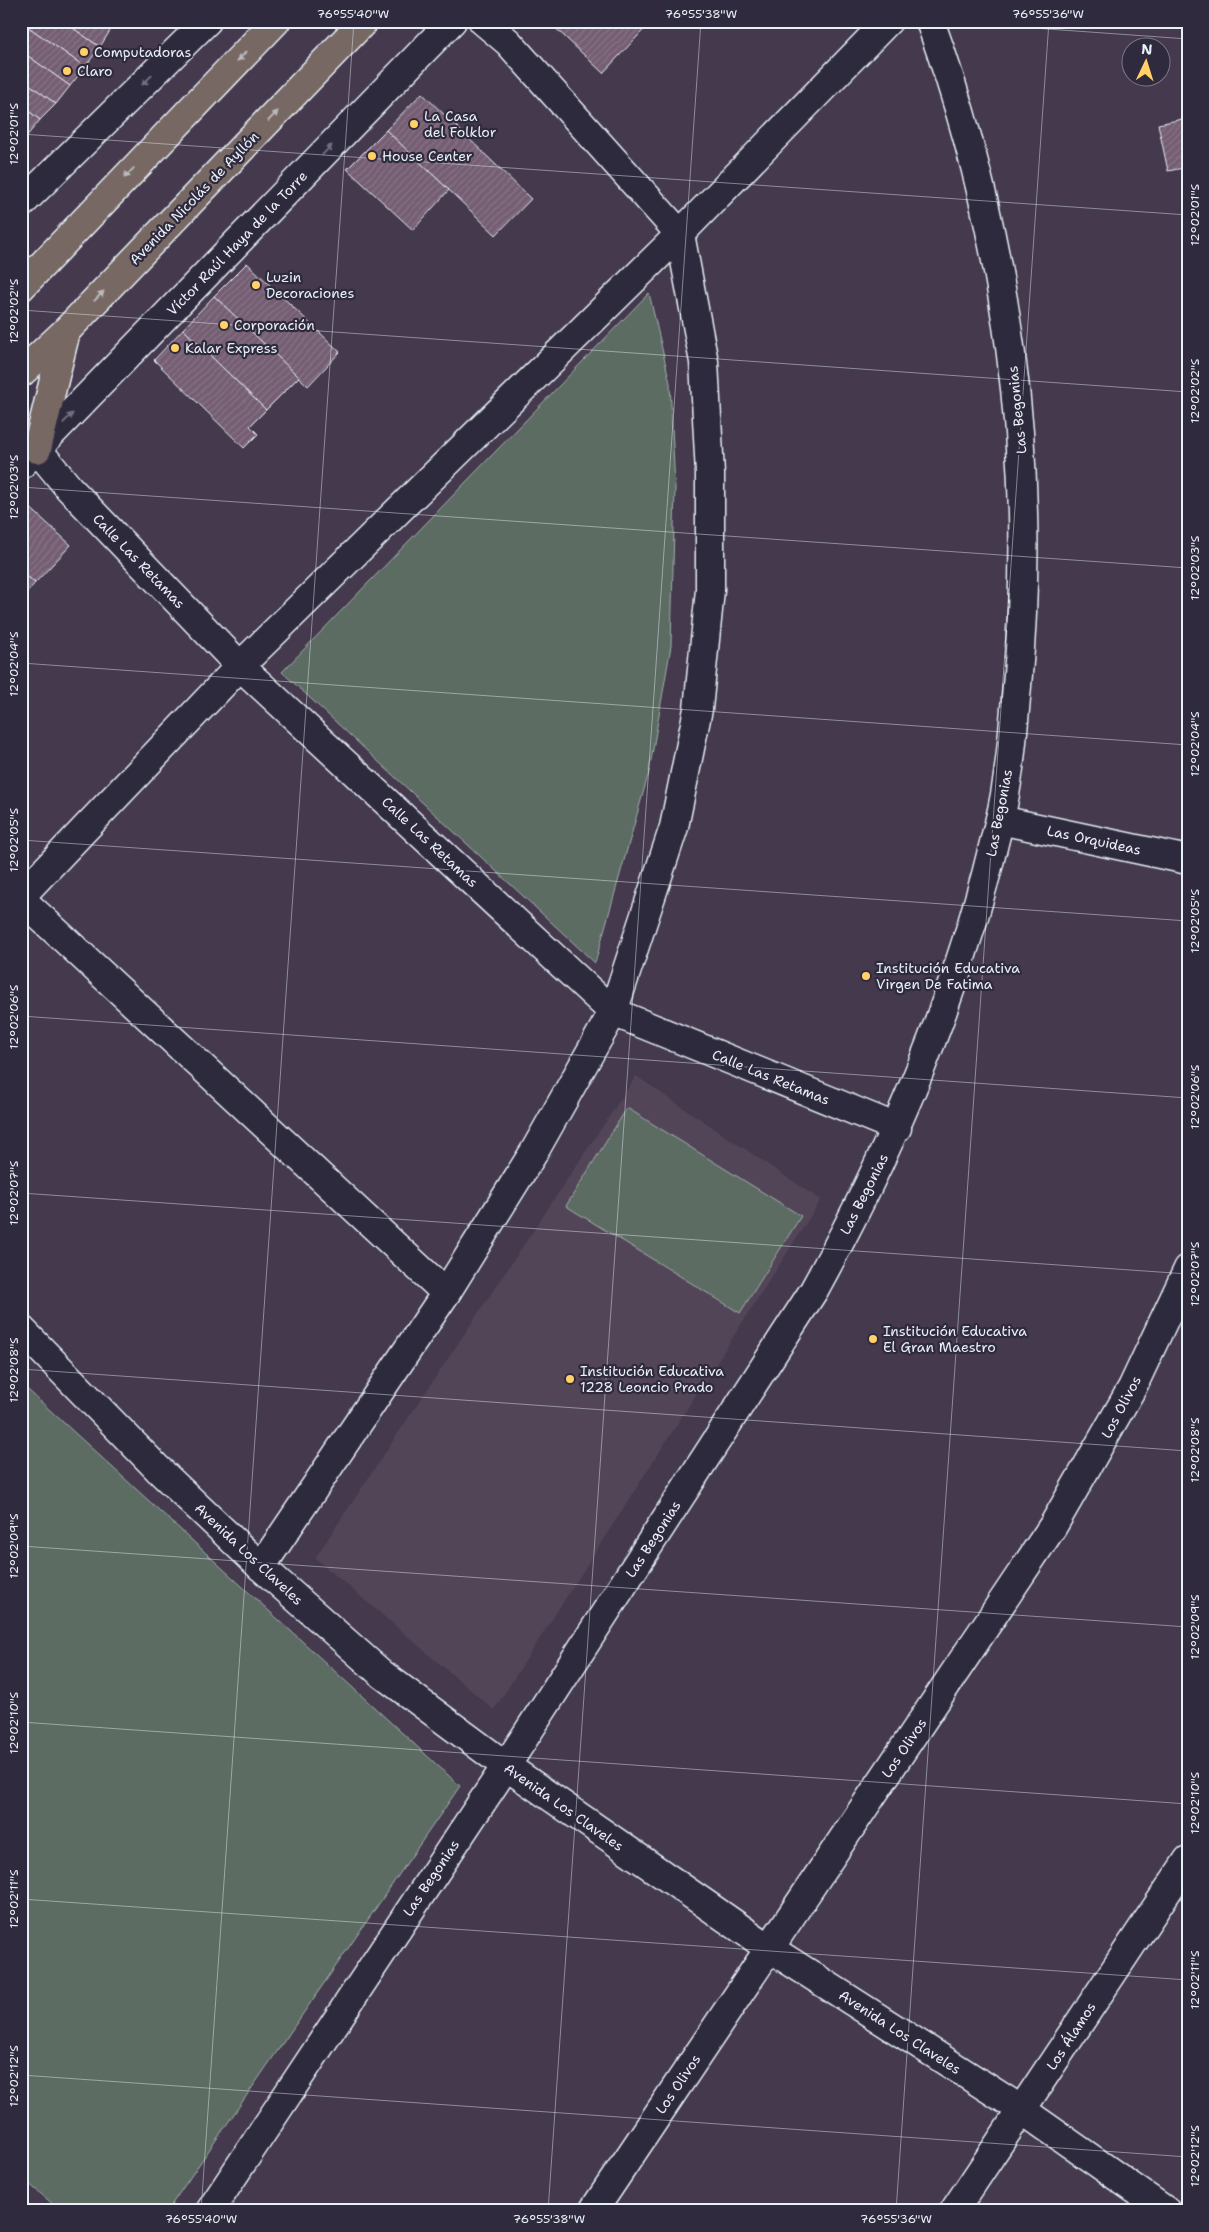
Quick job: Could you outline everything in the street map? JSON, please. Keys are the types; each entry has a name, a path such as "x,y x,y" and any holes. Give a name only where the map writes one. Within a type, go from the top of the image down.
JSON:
{"main road":[{"path":"23,285 276,21"},
{"name":"Avenida Nicolás de Ayllón","path":"21,373 66,331 364,21"},
{"path":"29,457 66,331"}],"street":[{"name":"Víctor Raúl Haya de la Torre","path":"29,457 452,21"},
{"path":"261,1567 446,1292 534,1152 613,1012 674,828 698,709 710,590 710,474 704,362 680,234 508,42 483,21"},
{"path":"446,1292 21,897 240,666 680,234 888,21"},
{"name":"Las Begonias","path":"210,2211 506,1766 814,1290 858,1210 897,1128 928,1053 956,976 1000,820 1013,731 1021,642 1024,553 1022,463 1010,344 986,210 962,117 930,21"},
{"path":"21,204 202,24"},
{"name":"Calle Las Retamas","path":"29,457 69,488 240,666 613,1012 897,1128"},
{"name":"Las Orquideas","path":"1000,820 1188,860"},
{"name":"Los Olivos","path":"593,2211 1053,1526 1132,1388 1188,1269"},
{"name":"Avenida Los Claveles","path":"25,1341 261,1567 382,1674 506,1766 769,1948 1022,2110 1166,2211"},
{"name":"Los Álamos","path":"954,2211 1188,1860"}],"shaded area":[{"name":"Institución Educativa 1228 Leoncio Prado","path":"636,1076 821,1200 494,1710 315,1558"}],"green space":[{"path":"649,293 670,383 675,488 671,646 649,772 595,963 282,672"},
{"path":"627,1108 801,1216 740,1313 566,1206"},
{"path":"28,1390 460,1786 167,2211 61,2211 21,2177 21,1397"}],"building":[{"path":"26,21 63,21 100,47 85,67 24,24"},
{"path":"63,21 116,21 100,47"},
{"path":"548,21 652,21 603,73"},
{"path":"24,24 85,67 70,86 21,51 21,28"},
{"path":"21,51 70,86 56,104 21,78"},
{"path":"21,78 56,104 40,120 21,105"},
{"path":"422,93 531,199 496,235 386,130"},
{"path":"21,105 40,120 21,143"},
{"path":"1188,118 1188,167 1168,171 1158,124"},
{"path":"386,130 449,190 413,230 347,169"},
{"path":"247,263 340,352 308,386 214,296"},
{"path":"214,296 299,377 266,410 183,329"},
{"path":"183,329 266,410 250,426 258,434 244,448 154,360"},
{"path":"25,503 71,545 35,583 21,571 21,507"},
{"path":"21,571 35,583 21,599"}],"place":[{"name":"Computadoras","path":"84,52"},
{"name":"Claro","path":"67,71"},
{"name":"La Casa del Folklor","path":"414,124"},
{"name":"House Center","path":"372,156"},
{"name":"Luzin Decoraciones","path":"256,285"},
{"name":"Corporación","path":"224,325"},
{"name":"Kalar Express","path":"175,348"},
{"name":"Institución Educativa Virgen De Fatima","path":"866,976"},
{"name":"Institución Educativa El Gran Maestro","path":"873,1339"},
{"name":"Institución Educativa 1228 Leoncio Prado","path":"570,1379"}]}
